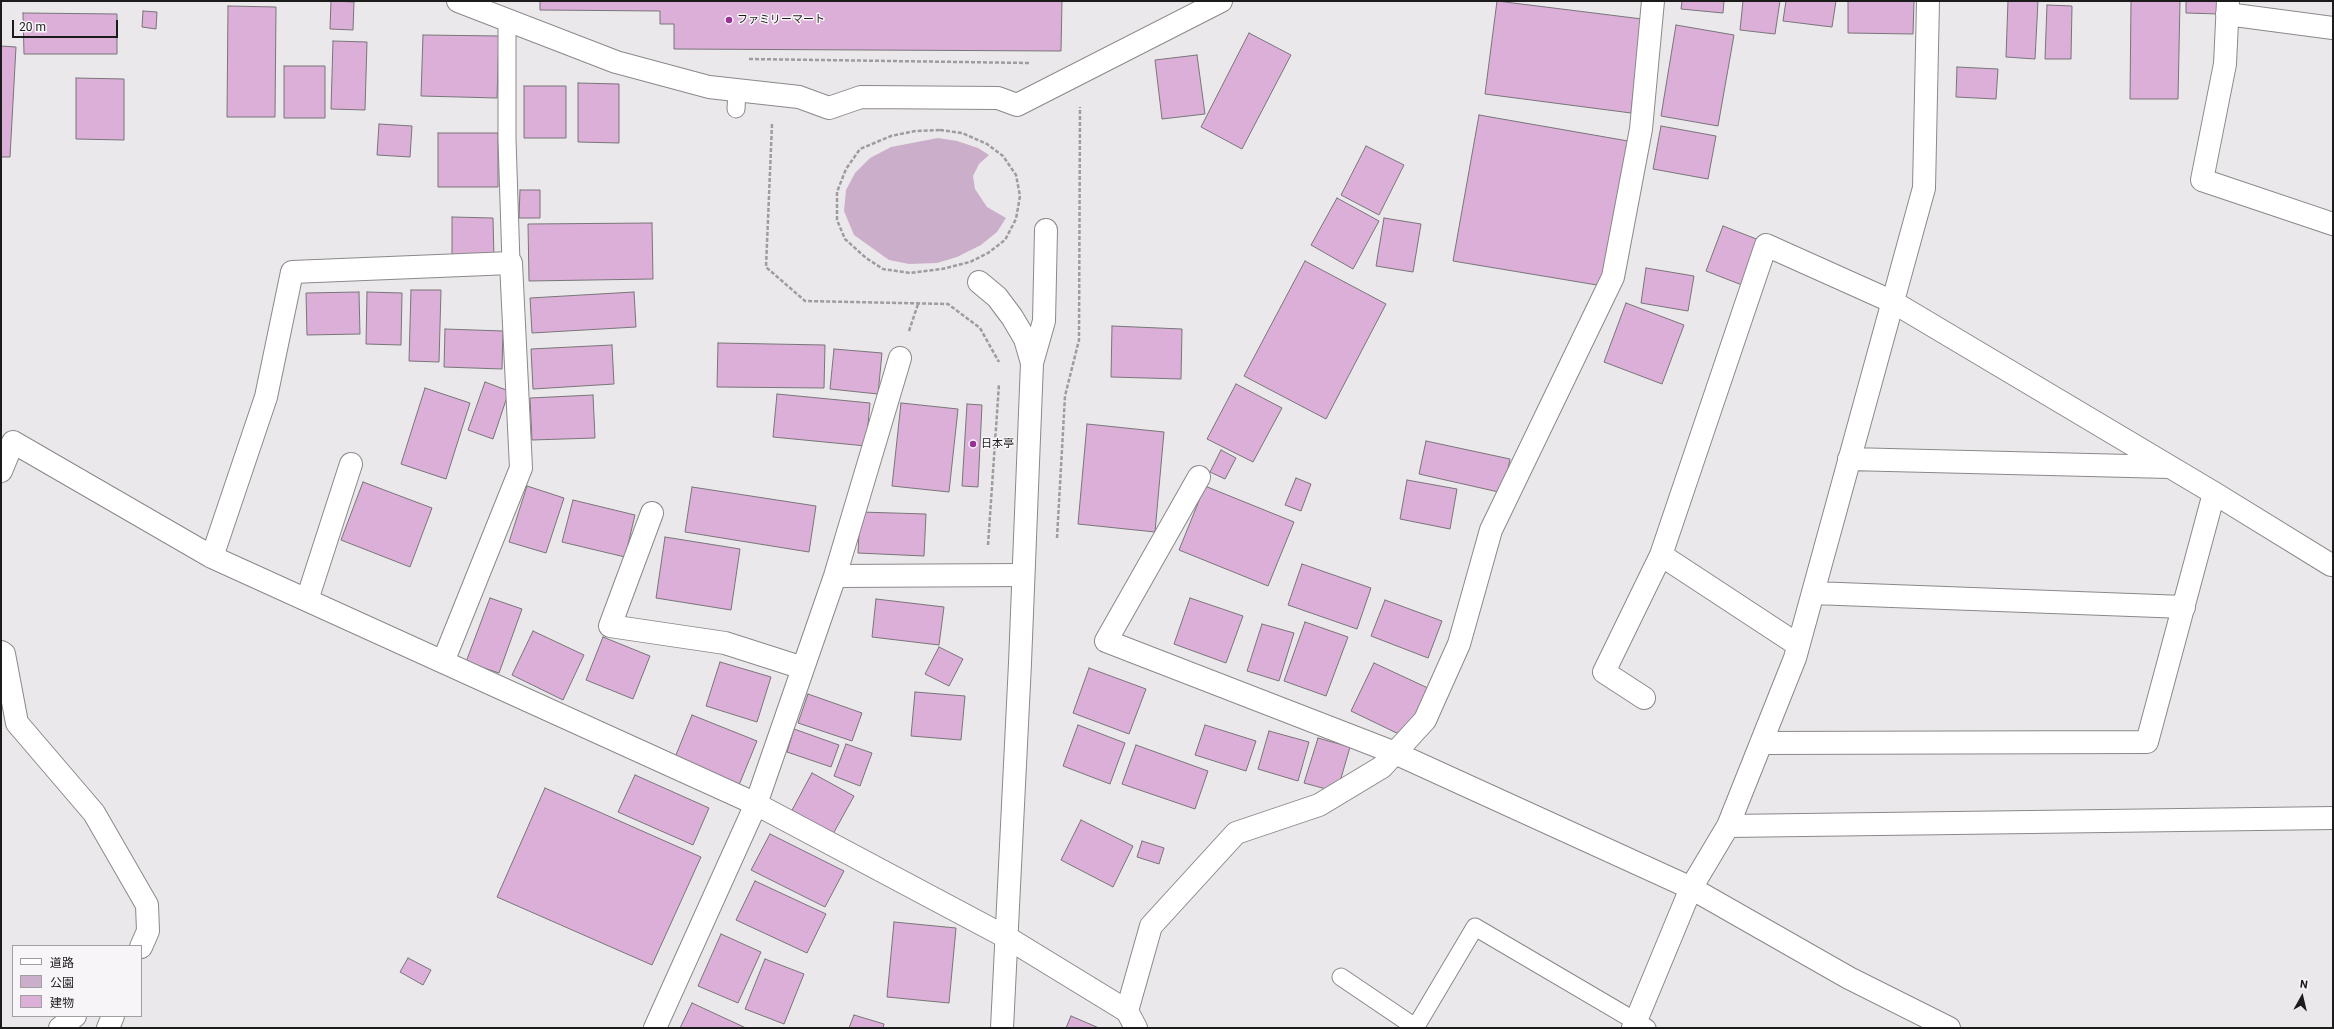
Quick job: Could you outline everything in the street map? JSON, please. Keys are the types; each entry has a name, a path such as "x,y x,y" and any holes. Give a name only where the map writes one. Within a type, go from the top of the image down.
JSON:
{"street":[{"path":"458,1 616,62 709,87 736,100 799,97 829,108 861,97 998,98 1017,105 1221,1"},
{"path":"1,471 13,442 212,557 756,804 1006,937 1131,1019 1151,926 1236,833 1319,805 1382,767 1425,720 1459,644 1491,530 1613,277 1640,129 1653,1"},
{"path":"1638,1026 1691,888 1728,826 1798,644 1813,593 1924,188 1928,1"},
{"path":"2333,28 2227,7 2225,64 2202,180 2333,224"},
{"path":"1002,1028 1024,575 1032,363 1044,321 1046,230"},
{"path":"1644,698 1604,672 1661,555 1766,245 1893,302 2332,565"},
{"path":"212,557 266,397 292,272 512,263 521,468 443,662"},
{"path":"979,282 997,297 1012,317 1025,339 1032,363"},
{"path":"655,1028 756,804 835,576 900,358"},
{"path":"1849,459 2170,467"},
{"path":"307,600 351,464"},
{"path":"1199,477 1106,641 1395,753 1691,888 1849,978 1949,1028"},
{"path":"1761,743 2147,742 2214,493"},
{"path":"652,512 610,626 725,642 803,668"},
{"path":"1661,555 1798,644"},
{"path":"835,576 1024,575"},
{"path":"1813,593 2184,607"},
{"path":"1,652 4,654 17,723 94,813 147,906 148,931 142,945"},
{"path":"1728,826 2333,818"},
{"path":"60,1028 74,1017"},
{"path":"108,1028 113,1017"}],"lane":[{"path":"507,20 507,139 512,263"},
{"path":"1341,977 1415,1028 1475,927 1638,1026"}],"path":[{"path":"742,59 1037,63"},
{"path":"1057,546 1064,396 1079,340 1080,102"},
{"path":"940,130 962,133 987,144 1003,156 1016,175 1020,196 1016,219 1004,240 988,253 970,262 942,269 910,273 883,269 866,258 845,239 837,220 837,192 846,169 860,149 891,136 915,131 940,130"}],"green space":[{"path":"938,138 957,141 978,148 989,155 979,164 973,176 975,189 987,207 1006,218 997,232 981,245 957,257 937,263 909,264 889,260 854,235 844,211 846,190 855,173 870,158 891,147"}],"building":[{"path":"331,1 354,2 353,30 330,29"},
{"path":"540,1 1062,1 1061,51 674,49 674,24 660,24 660,11 540,10"},
{"path":"1497,1 1642,19 1631,113 1485,94"},
{"path":"1682,1 1724,1 1723,13 1681,9"},
{"path":"1743,1 1780,1 1775,34 1740,30"},
{"path":"1786,1 1836,1 1832,27 1783,21"},
{"path":"1848,1 1914,1 1913,34 1848,33"},
{"path":"2008,1 2038,1 2035,59 2006,57"},
{"path":"2131,1 2180,1 2178,99 2130,99"},
{"path":"2186,1 2220,1 2219,14 2186,13"},
{"path":"2047,5 2072,6 2071,59 2045,59"},
{"path":"228,6 276,7 275,117 227,117"},
{"path":"143,11 157,12 156,29 142,27"},
{"path":"23,13 117,14 117,54 24,54"},
{"path":"1676,25 1734,35 1718,126 1661,116"},
{"path":"1249,33 1291,55 1242,149 1201,127"},
{"path":"423,35 499,36 497,98 421,96"},
{"path":"333,41 367,42 365,110 331,109"},
{"path":"1,46 16,47 10,157 1,157"},
{"path":"1197,55 1205,114 1162,119 1155,60"},
{"path":"284,66 325,66 325,118 284,118"},
{"path":"1957,67 1998,69 1996,99 1956,97"},
{"path":"76,78 124,79 124,140 76,139"},
{"path":"578,83 619,84 619,143 578,142"},
{"path":"524,86 566,86 566,138 524,138"},
{"path":"1479,115 1628,141 1603,286 1453,261"},
{"path":"379,124 412,126 410,157 377,155"},
{"path":"1661,126 1716,136 1708,179 1653,169"},
{"path":"438,133 498,133 498,187 438,187"},
{"path":"1366,146 1404,165 1379,215 1341,195"},
{"path":"520,190 540,190 540,218 519,218"},
{"path":"1337,198 1379,221 1353,269 1311,245"},
{"path":"452,217 493,218 494,259 452,259"},
{"path":"1384,218 1421,224 1413,272 1376,266"},
{"path":"652,223 653,279 529,281 528,224"},
{"path":"1723,226 1759,240 1742,285 1706,271"},
{"path":"1305,261 1386,304 1326,419 1244,376"},
{"path":"1646,268 1694,276 1688,311 1641,303"},
{"path":"411,290 441,290 439,362 409,361"},
{"path":"359,292 360,334 307,335 306,293"},
{"path":"367,292 402,293 401,345 366,344"},
{"path":"634,292 636,327 532,333 530,298"},
{"path":"1626,303 1684,325 1662,384 1604,362"},
{"path":"1112,326 1182,329 1181,379 1111,377"},
{"path":"445,329 503,331 502,369 444,367"},
{"path":"718,343 825,345 824,388 717,387"},
{"path":"612,345 614,384 533,389 531,349"},
{"path":"834,349 882,353 878,394 830,389"},
{"path":"485,382 509,391 493,439 468,430"},
{"path":"1236,384 1282,408 1253,462 1207,439"},
{"path":"425,388 470,403 446,479 401,464"},
{"path":"777,394 870,403 866,446 773,437"},
{"path":"593,395 595,438 532,440 530,398"},
{"path":"901,403 958,409 949,492 892,486"},
{"path":"967,404 982,405 978,487 962,486"},
{"path":"1087,424 1164,432 1155,532 1078,524"},
{"path":"1426,441 1510,459 1503,493 1419,474"},
{"path":"1221,450 1236,458 1225,479 1210,472"},
{"path":"1296,478 1311,484 1301,511 1285,505"},
{"path":"1407,480 1457,489 1450,529 1400,519"},
{"path":"363,482 432,508 410,567 341,540"},
{"path":"527,486 564,498 546,553 509,542"},
{"path":"1205,486 1294,522 1268,586 1179,550"},
{"path":"692,487 816,506 809,552 685,532"},
{"path":"573,500 635,515 625,557 562,542"},
{"path":"860,512 926,514 924,556 858,553"},
{"path":"665,537 740,549 731,610 656,598"},
{"path":"1302,564 1371,588 1357,629 1288,605"},
{"path":"490,598 522,609 499,673 466,662"},
{"path":"1190,598 1243,616 1226,663 1174,644"},
{"path":"876,599 944,607 939,645 872,637"},
{"path":"1385,600 1442,621 1428,658 1371,636"},
{"path":"1305,622 1348,637 1326,696 1284,681"},
{"path":"1262,624 1294,633 1279,681 1247,671"},
{"path":"533,631 584,655 563,700 512,675"},
{"path":"603,637 650,656 633,699 586,680"},
{"path":"939,647 963,659 949,686 925,674"},
{"path":"720,662 771,677 757,722 706,706"},
{"path":"1374,663 1430,689 1407,738 1351,711"},
{"path":"1089,668 1146,689 1129,734 1073,713"},
{"path":"915,692 965,696 961,740 911,736"},
{"path":"808,694 862,713 852,741 798,723"},
{"path":"692,715 757,741 739,785 674,760"},
{"path":"1078,725 1125,743 1110,784 1063,766"},
{"path":"1205,725 1256,741 1246,771 1195,755"},
{"path":"794,729 839,745 831,767 787,752"},
{"path":"1269,731 1309,742 1298,781 1258,769"},
{"path":"1318,738 1350,747 1337,792 1304,783"},
{"path":"846,744 872,753 860,786 834,776"},
{"path":"1136,745 1208,771 1195,809 1122,784"},
{"path":"812,773 854,796 833,834 791,812"},
{"path":"635,775 709,808 693,845 618,812"},
{"path":"545,788 701,857 652,965 497,897"},
{"path":"1081,820 1133,846 1113,887 1061,860"},
{"path":"770,834 844,871 825,907 751,870"},
{"path":"1142,841 1164,848 1159,864 1137,857"},
{"path":"755,881 826,914 807,953 736,920"},
{"path":"894,922 956,928 949,1003 887,997"},
{"path":"721,934 761,952 738,1003 698,986"},
{"path":"408,958 431,970 423,985 400,972"},
{"path":"765,959 804,974 784,1024 745,1009"},
{"path":"692,1003 746,1028 680,1028"},
{"path":"854,1015 884,1024 883,1028 849,1028"},
{"path":"1071,1016 1099,1028 1066,1028"}],"place":[{"name":"ファミリーマート","path":"729,20"},
{"name":"日本亭","path":"973,444"}]}
